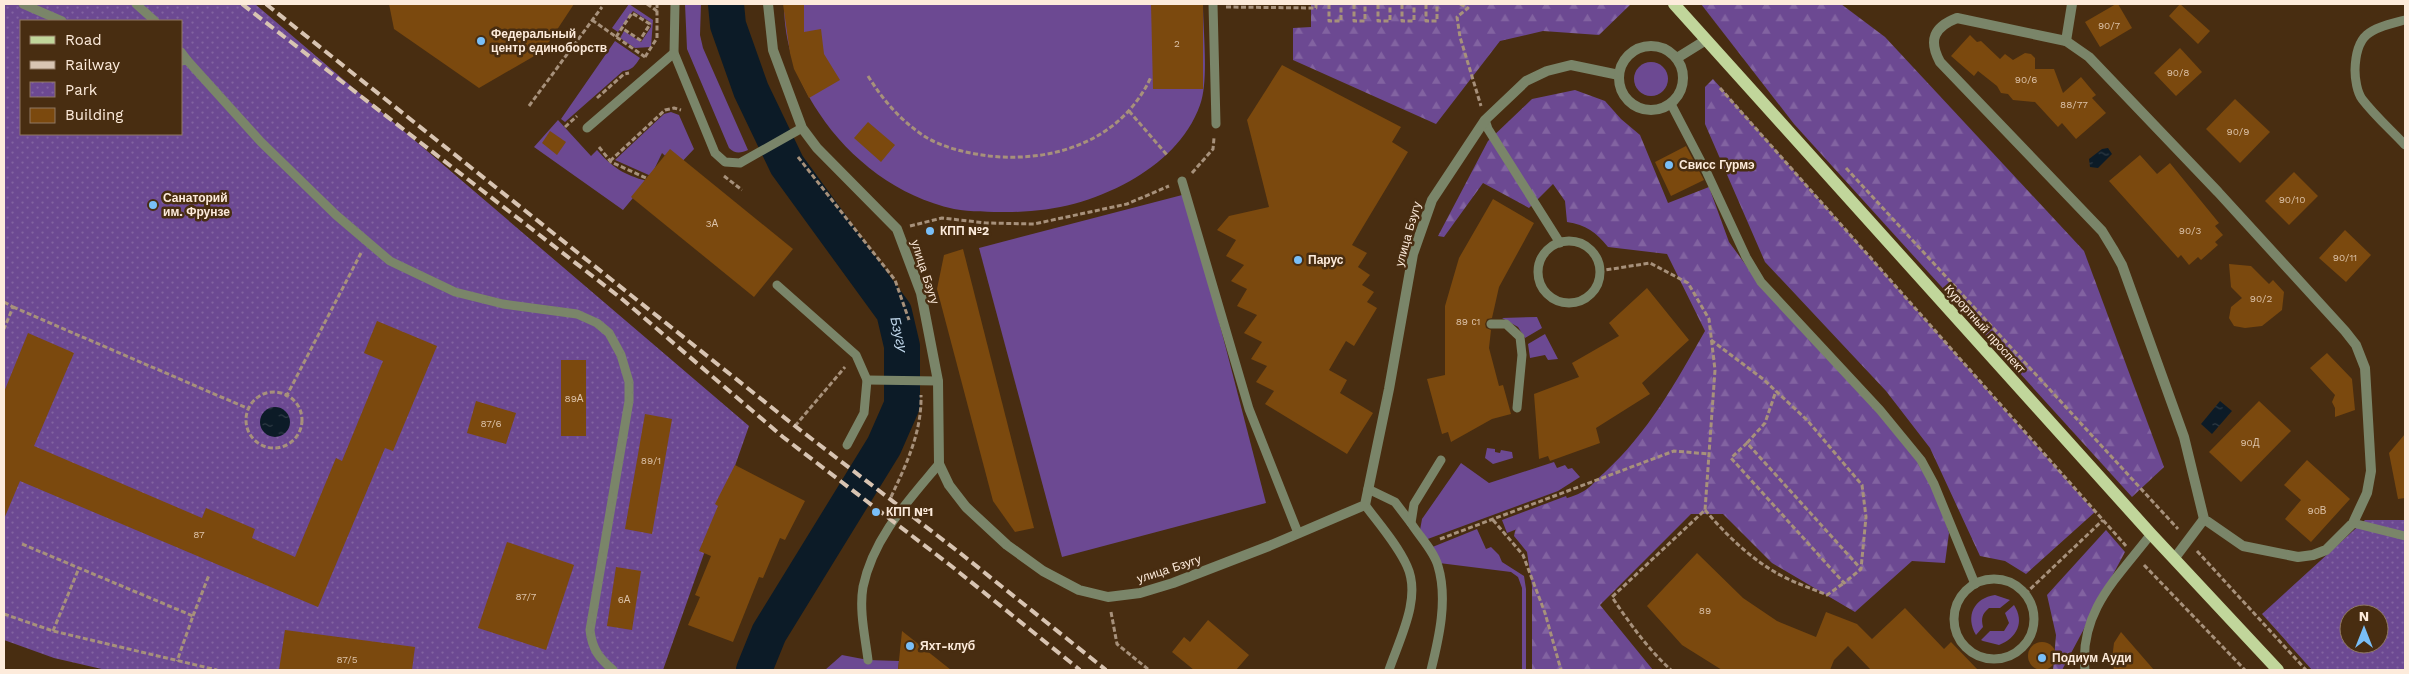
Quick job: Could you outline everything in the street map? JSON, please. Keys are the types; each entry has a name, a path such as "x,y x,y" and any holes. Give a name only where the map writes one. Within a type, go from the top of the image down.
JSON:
{"main road":[{"name":"Курортный проспект","path":"1674,4 2151,534 2278,670"}],"street":[{"name":"улица Бзугу","path":"768,4 773,50 802,128 817,148 897,228 921,292 938,381 939,464 949,486 966,507 1007,545 1043,571 1079,590 1108,597 1140,592 1173,583 1365,505 1389,389 1413,254 1432,200 1485,120 1526,81 1547,71 1571,65 1618,75"},
{"path":"2066,41 2072,4"},
{"path":"1957,18 2066,41 2089,57 2218,192 2356,345 2365,368 2371,471 2367,493 2353,523 2326,550 2313,555 2298,557 2243,546 2204,519 2184,437 2122,265 2114,249 2102,230 1940,62 1934,51 1934,41 1936,32 1946,22 1957,18"},
{"path":"1677,58 1706,40"},
{"path":"1646,46 1663,48 1677,58 1683,74 1683,82 1677,98 1671,104 1656,110 1639,109 1621,91 1618,75 1621,66 1631,53 1646,46"},
{"path":"2174,559 2204,519"}],"lane":[{"path":"23,4 60,20"},
{"path":"136,4 154,20"},
{"path":"675,4 674,53 715,153 725,162 740,163 802,128"},
{"path":"1213,6 1216,124"},
{"path":"2405,20 2374,28 2361,38 2355,57 2354,78 2361,98 2405,144"},
{"path":"587,128 674,53"},
{"path":"184,61 260,142 336,215 390,261 455,292 503,304 577,314 597,323 609,333 626,367 629,401 590,630 592,645 598,657 614,670"},
{"path":"1671,104 1707,173 1746,257 1761,282 1880,410 1921,460 1934,484 1975,584"},
{"path":"1485,120 1488,129 1560,243"},
{"path":"1182,181 1249,408 1298,533"},
{"path":"1573,242 1583,245 1594,256 1600,271 1596,286 1586,298 1568,303 1549,296 1543,289 1538,270 1540,260 1546,252 1560,243 1573,242"},
{"path":"777,285 856,355 867,380 864,413 847,445"},
{"path":"1491,324 1506,324 1520,337 1522,355 1516,408"},
{"path":"867,380 938,381"},
{"path":"1411,523 1414,504 1441,460"},
{"path":"868,660 862,622 863,588 871,560 882,538 905,504 939,464"},
{"path":"1368,489 1395,502 1438,565 1442,590 1440,635 1431,670"},
{"path":"1365,505 1407,566 1412,584 1404,631 1389,670"},
{"path":"2353,523 2405,536"},
{"path":"2085,670 2086,639 2098,602 2151,534"},
{"path":"1987,580 2007,581 2025,594 2034,614 2034,627 2029,639 2021,649 2010,656 1996,659 1983,658 1971,652 1962,642 1955,624 1957,604 1964,593 1975,584 1987,580"}],"path":[{"path":"647,4 657,11"},
{"path":"640,64 657,38 657,4"},
{"path":"1213,6 1316,8 1316,4"},
{"path":"1329,4 1329,21 1341,21 1341,4"},
{"path":"1354,4 1354,21 1365,21 1365,4"},
{"path":"1378,4 1378,21 1390,21 1390,4"},
{"path":"1402,4 1402,21 1414,21 1414,4"},
{"path":"1426,4 1426,21 1438,21 1438,4"},
{"path":"1460,4 1468,8 1458,17 1460,36 1485,120"},
{"path":"529,106 602,7"},
{"path":"616,37 622,28 632,13 650,24 640,40 622,28"},
{"path":"592,20 645,57"},
{"path":"594,100 624,74 634,71"},
{"path":"868,76 883,100 901,119 925,137 948,148 975,154 1027,158 1052,154 1094,137 1114,125 1129,112 1141,97 1151,77"},
{"path":"1720,88 2134,556 2245,670"},
{"path":"610,160 665,110 674,108 684,112"},
{"path":"1129,112 1167,155"},
{"path":"564,127 580,114"},
{"path":"897,228 942,218 986,223 1034,224 1127,204 1182,181 1198,168 1213,149 1216,124"},
{"path":"600,147 610,160 626,170 646,178"},
{"path":"798,157 895,280 905,304 911,327"},
{"path":"1843,165 2188,539 2206,562 2306,670"},
{"path":"719,172 742,190"},
{"path":"286,397 367,241"},
{"path":"1600,271 1650,263 1688,283 1709,319 1715,370 1705,510 1612,597 1632,627 1657,657 1671,670"},
{"path":"4,302 249,409"},
{"path":"4,330 13,307"},
{"path":"1705,510 1722,530 1750,554 1783,577 1827,595 1861,569 1866,517 1862,485 1807,420 1776,391 1711,340"},
{"path":"795,426 840,372"},
{"path":"891,497 910,455 921,402 923,382"},
{"path":"276,391 296,402 303,422 293,442 271,449 252,439 245,418 249,409 255,398 276,391"},
{"path":"1776,391 1765,423 1731,458 1844,583"},
{"path":"1747,443 1861,569"},
{"path":"1425,545 1674,451 1709,454"},
{"path":"1493,520 1523,555 1545,613 1561,670"},
{"path":"2025,594 2103,520"},
{"path":"22,544 193,616"},
{"path":"53,631 79,568"},
{"path":"177,661 209,575"},
{"path":"1108,597 1117,644 1149,670"},
{"path":"4,614 53,631 218,670"}],"green space":[{"path":"4,4 255,4 749,426 663,670 106,670 54,658 4,640"},
{"path":"629,4 653,20 651,47 635,48 620,38 624,31 641,42 651,27 650,22 633,11 618,32 612,28"},
{"path":"685,4 701,4 700,35 703,48 748,150 738,152 729,148 687,49"},
{"path":"784,4 1203,4 1205,70 1203,95 1195,117 1172,149 1152,167 1115,189 1070,205 1024,212 954,209 914,196 895,186 861,161 831,130 811,100 798,75 786,33"},
{"path":"1311,4 1631,4 1599,35 1543,31 1500,41 1436,124 1293,60 1293,28 1311,27"},
{"path":"1701,4 1841,4 1885,37 2084,251 2164,467 2132,497 1794,124"},
{"path":"615,41 640,58 633,67 623,71 565,122 561,119"},
{"path":"1651,62 1658,63 1663,67 1667,72 1667,86 1663,91 1658,95 1651,96 1644,95 1639,91 1635,86 1634,79 1635,72 1639,67 1644,63"},
{"path":"1713,79 2095,512 2026,574 2005,561 1980,556 1930,448 1886,391 1765,262 1705,124 1705,87"},
{"path":"1575,90 1605,101 1621,119 1640,135 1668,203 1709,187 1729,242 1759,283 1887,418 1934,483 1949,533 1945,563 1912,561 1855,612 1772,563 1723,514 1691,514 1600,605 1653,670 1532,670 1532,586 1527,552 1514,536 1518,524 1532,510 1574,496 1587,489 1620,458 1648,424 1705,331 1667,254 1608,247 1590,230 1567,222 1565,201 1553,184 1529,208 1483,183 1444,237 1438,236 1488,141 1532,99"},
{"path":"671,112 679,115 694,149 677,167 662,153 651,176 615,160 664,114"},
{"path":"558,120 591,156 597,150 619,170 647,181 623,210 534,147"},
{"path":"1186,194 1266,503 1062,557 979,248"},
{"path":"1537,317 1542,328 1525,338 1518,327 1502,318"},
{"path":"1545,334 1558,359 1548,360 1545,355 1530,358 1528,344"},
{"path":"1487,448 1495,449 1495,452 1500,453 1501,450 1512,452 1513,458 1493,464 1485,458"},
{"path":"1554,462 1557,468 1565,465 1568,469 1572,468 1580,477 1558,491 1425,540 1420,530 1422,519 1461,463 1489,483"},
{"path":"1566,496 1571,508 1507,533 1502,520"},
{"path":"2365,520 2405,520 2405,670 2312,670 2262,614"},
{"path":"1477,529 1486,549 1491,547 1499,555 1502,562 1524,576 1526,589 1526,670 1522,670 1522,588 1518,577 1511,572 1439,563 1430,548"},
{"path":"2106,530 2125,552 2062,670 2053,670 2056,635 2047,595"},
{"path":"1995,595 2010,600 2000,608 1989,608 1983,614 1983,627 1976,635 1971,621 1974,609 1982,600"},
{"path":"2014,605 2019,617 2015,634 1999,645 1981,640 1990,631 2004,631 2009,623 2005,613"},
{"path":"842,655 868,660 899,661 898,670 825,670"}],"water":[{"path":"2108,148 2112,154 2098,168 2090,167 2089,159 2102,149"},
{"path":"2220,401 2232,411 2212,434 2201,424"},
{"path":"275,407 286,411 290,422 286,433 275,437 264,433 260,422 264,411"}],"building":[{"name":"Федеральный центр единоборств","path":"389,4 574,4 543,51 479,88 394,29"},
{"path":"783,4 804,4 804,32 821,29 824,54 840,80 809,98 794,69"},
{"path":"1151,4 1203,4 1203,89 1153,89"},
{"path":"2118,4 2132,28 2100,47 2085,22"},
{"path":"2180,4 2210,31 2198,44 2169,16"},
{"path":"1970,35 1977,42 1981,41 2000,59 2005,54 2013,60 2025,53 2031,54 2035,58 2035,69 2054,69 2063,93 2081,77 2096,95 2092,98 2106,113 2076,139 2062,123 2058,127 2035,102 2013,100 2008,94 2001,93 1997,86 1978,71 1974,76 1951,56"},
{"path":"2180,48 2202,72 2176,96 2154,73"},
{"name":"Парус","path":"1282,65 1401,127 1392,142 1408,152 1352,245 1367,253 1358,267 1370,275 1362,285 1374,292 1367,302 1377,308 1354,346 1346,341 1329,370 1347,380 1340,393 1373,413 1347,454 1265,404 1274,391 1256,382 1267,366 1251,359 1262,342 1244,333 1257,315 1237,306 1247,289 1231,281 1244,265 1226,256 1236,240 1217,230 1229,216 1269,207 1247,120"},
{"path":"2235,99 2270,132 2240,163 2206,129"},
{"path":"868,122 895,145 881,162 854,138"},
{"path":"550,131 566,142 557,155 542,143"},
{"path":"1686,146 1704,180 1671,196 1655,162"},
{"path":"670,149 793,249 754,297 631,197"},
{"path":"2140,155 2157,174 2170,163 2219,223 2215,226 2223,235 2215,242 2218,245 2201,260 2198,257 2189,265 2181,255 2178,258 2109,181"},
{"path":"2294,172 2318,196 2289,225 2265,201"},
{"path":"1493,199 1534,223 1499,287 1492,318 1487,319 1485,324 1486,328 1491,330 1489,348 1499,386 1503,385 1511,414 1492,419 1451,442 1448,432 1442,434 1427,379 1445,375 1445,306 1459,258"},
{"path":"2345,230 2371,255 2346,282 2319,258"},
{"path":"963,249 1034,528 1015,532 993,501 937,289 944,255"},
{"path":"2229,264 2251,266 2269,284 2273,280 2284,292 2282,310 2262,326 2245,328 2234,326 2229,318 2231,307 2242,298 2231,287"},
{"path":"1647,288 1689,340 1642,383 1650,394 1596,428 1600,443 1550,461 1548,456 1539,459 1534,394 1579,377 1572,363 1619,336 1609,323"},
{"path":"377,321 437,346 393,451 385,448 318,607 20,481 4,519 4,392 28,333 74,353 34,446 202,518 206,508 255,529 252,538 295,557 336,458 342,461 383,361 364,353"},
{"path":"2327,353 2352,379 2355,410 2335,417 2335,408 2332,402 2335,395 2310,368"},
{"path":"561,360 586,360 586,436 561,436"},
{"path":"476,401 516,413 506,444 467,433"},
{"path":"2259,401 2291,431 2241,482 2209,452"},
{"path":"645,414 672,419 652,534 625,529"},
{"path":"2405,434 2405,498 2398,499 2389,453"},
{"path":"2307,460 2350,499 2311,542 2285,519 2301,500 2284,485"},
{"path":"735,465 805,501 785,540 780,538 763,578 759,577 733,642 688,625 700,597 695,595 711,556 699,551 718,506 715,504"},
{"path":"507,542 574,565 546,650 478,628"},
{"path":"1697,553 1743,598 1777,621 1816,637 1826,612 1857,624 1872,639 1905,608 1944,649 1951,642 1978,670 1871,670 1848,646 1834,660 1830,670 1722,670 1682,645 1647,606"},
{"path":"616,567 641,571 632,630 607,626"},
{"path":"1208,620 1249,655 1236,670 1194,670 1172,652 1184,637 1190,642"},
{"path":"285,630 415,647 412,670 279,670"},
{"name":"Яхт-клуб","path":"902,631 951,670 898,670"},
{"path":"2121,632 2154,670 2114,670 2112,659 2114,643"},
{"name":"Подиум Ауди","path":"2042,642 2052,646 2056,656 2052,666 2042,670 2032,666 2028,656 2032,646"}],"waterway":[{"name":"Бзугу","path":"726,4 728,25 751,90 787,165 894,312 902,346 902,405 884,446 769,633 754,670"}],"railway":[{"path":"242,4 622,299 783,437 950,565 1080,670"},
{"path":"266,4 795,426 960,553 1106,670"}],"place":[{"name":"Федеральный центр единоборств","path":"481,41"},
{"name":"Свисс Гурмэ","path":"1669,165"},
{"name":"Санаторий им. Фрунзе","path":"153,205"},
{"name":"КПП №2","path":"930,231"},
{"name":"Парус","path":"1298,260"},
{"name":"КПП №1","path":"876,512"},
{"name":"Яхт-клуб","path":"910,646"},
{"name":"Подиум Ауди","path":"2042,658"}]}
